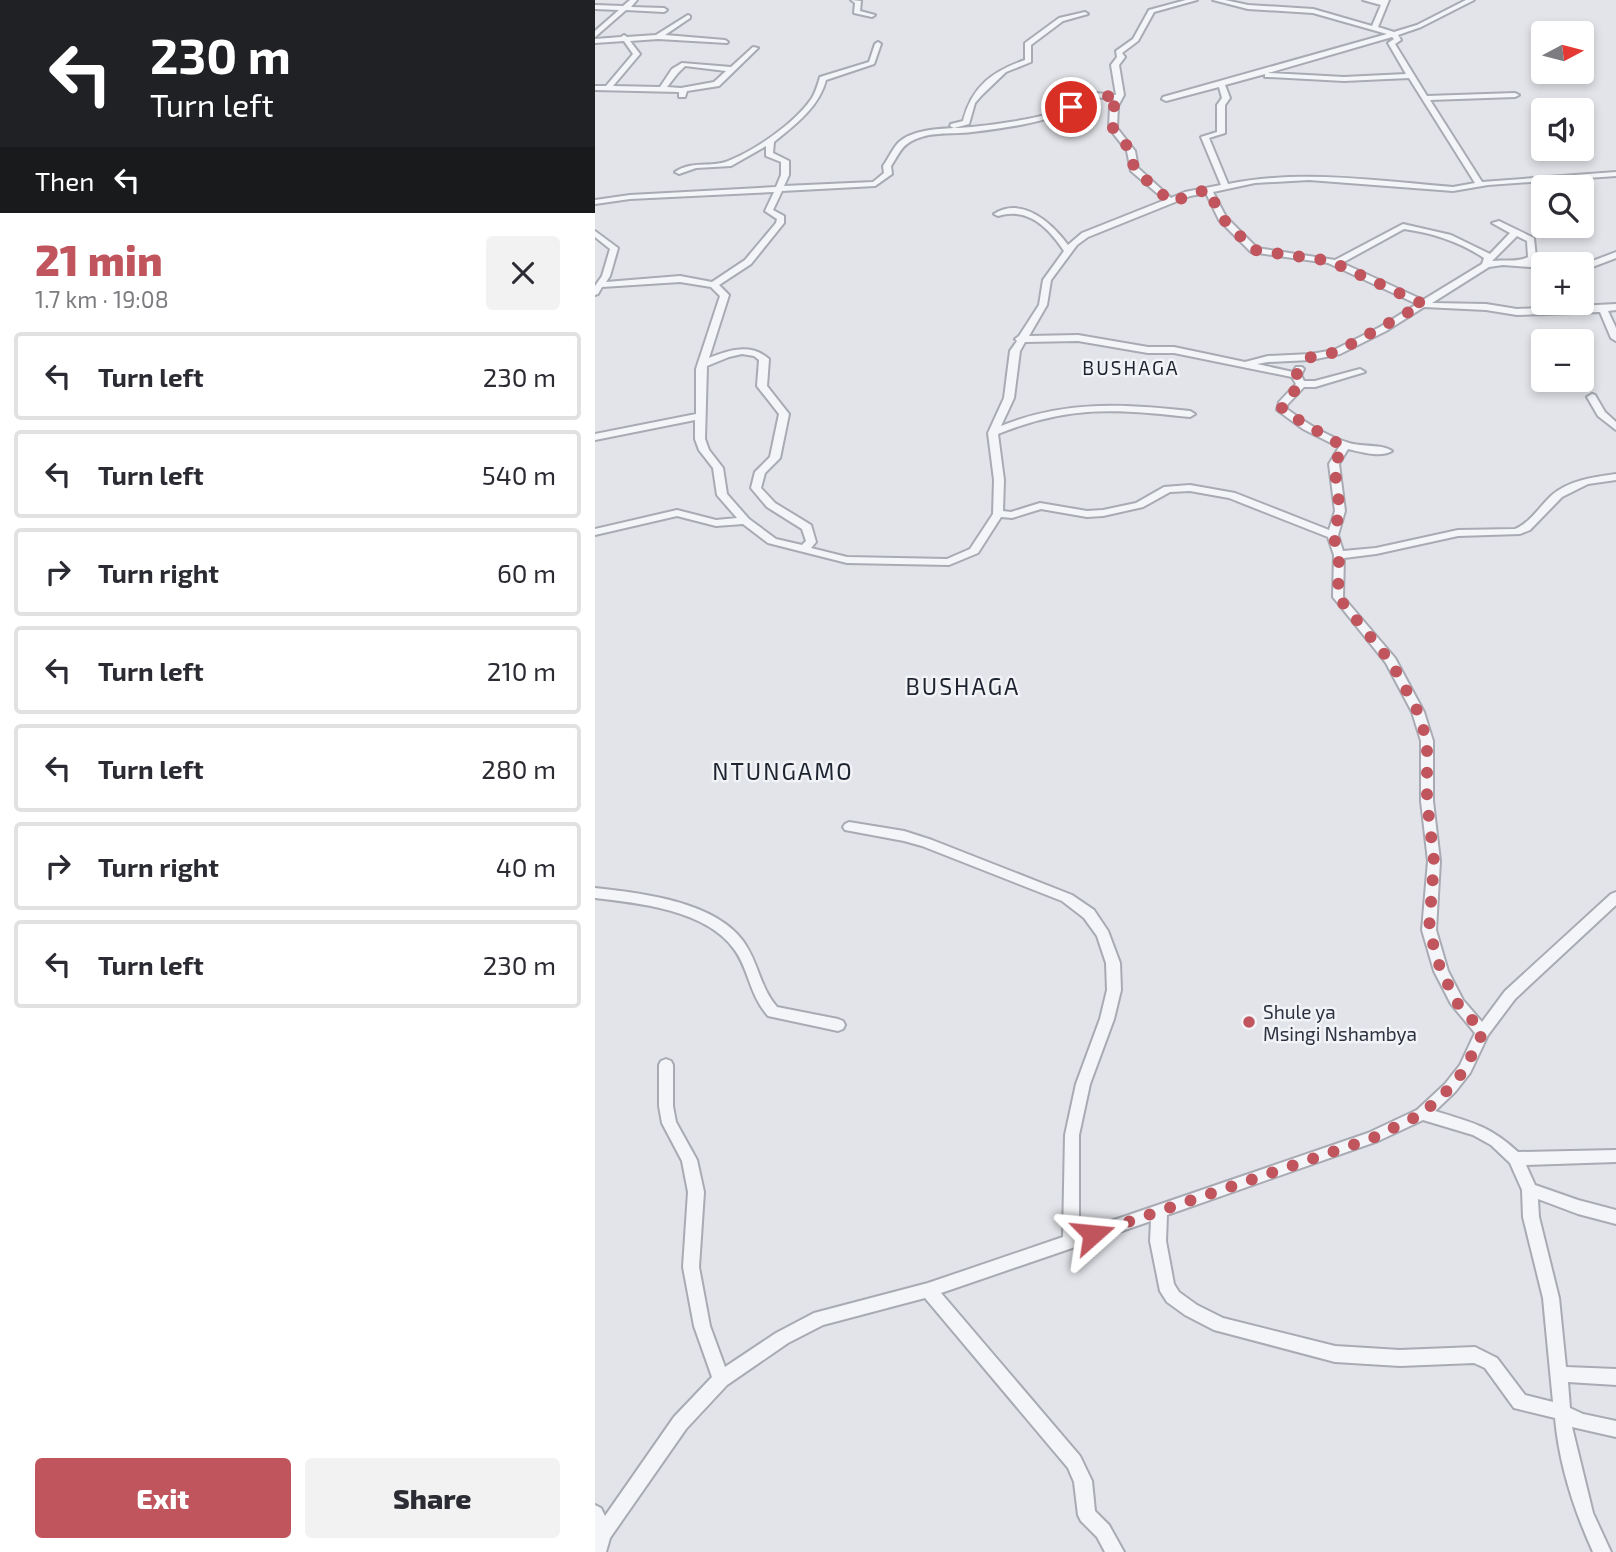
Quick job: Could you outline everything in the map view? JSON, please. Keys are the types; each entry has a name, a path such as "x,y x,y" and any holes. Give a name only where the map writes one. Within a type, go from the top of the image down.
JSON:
{"street":[{"path":"596,33 634,0"},
{"path":"854,0 859,2 856,12 872,15"},
{"path":"1171,202 1134,169 1131,151 1113,128 1114,106 1119,97 1115,65 1121,57 1118,52 1136,40 1151,11 1194,0"},
{"path":"1216,0 1248,7 1313,11 1394,34 1398,40 1391,45 1480,184"},
{"path":"1366,0 1385,2 1375,27"},
{"path":"1166,99 1394,34 1440,17 1471,0"},
{"path":"595,7 664,10"},
{"path":"595,202 875,184 886,177 887,166 902,144 933,131 966,122 971,103 979,93 1003,70 1029,61 1027,44 1061,19 1084,14"},
{"path":"658,37 688,17"},
{"path":"608,88 637,54 624,37"},
{"path":"595,41 624,37 658,37 725,42"},
{"path":"679,172 695,166 728,164 773,138 793,124 822,87 823,79 871,62 878,44"},
{"path":"595,88 662,89 681,93 712,86 755,48"},
{"path":"662,89 674,71 684,64 732,69"},
{"path":"1257,74 1344,79 1411,76"},
{"path":"1221,83 1226,99 1221,105 1221,133 1205,137 1225,185"},
{"path":"933,131 970,130 1054,115 1067,109 1075,98 1084,95 1119,97"},
{"path":"1425,98 1515,95"},
{"path":"714,285 748,262 780,223 781,218 769,211 785,175 785,161 769,154 773,138"},
{"path":"595,233 614,248 598,288 676,279 714,285 725,295 703,364 701,445 718,468 722,495 745,521 772,541 847,560 949,562 974,551 998,514 999,480 993,433 1009,398 1020,339 1043,305 1047,280 1068,251 1085,235 1171,202 1225,185 1296,178 1441,188 1616,174"},
{"path":"1208,189 1222,218 1254,250 1315,257 1336,263 1423,304 1486,307 1517,312 1616,307"},
{"path":"998,214 1009,210 1026,213 1058,236 1068,251"},
{"path":"1496,223 1533,243 1532,258 1522,264"},
{"path":"1336,263 1403,226 1445,236 1488,262 1531,265"},
{"path":"1243,365 1268,359 1311,357 1337,352 1423,304 1488,262 1515,233"},
{"path":"1594,263 1616,255"},
{"path":"1603,309 1616,338"},
{"path":"1020,339 1078,338 1148,350 1174,350 1298,380 1326,382 1360,372"},
{"path":"703,364 737,352 755,353 764,359 762,386 784,414 775,458 760,472 756,488 771,505 807,527 811,542 805,548"},
{"path":"1311,357 1282,404 1282,410 1344,447 1362,451 1387,451"},
{"path":"1592,397 1601,414 1616,427"},
{"path":"993,433 1055,410 1107,408 1190,414"},
{"path":"595,437 702,416"},
{"path":"1344,447 1334,464 1340,511 1333,535 1339,555 1338,597 1391,662 1418,712 1427,741 1427,801 1434,861 1429,930 1441,971 1458,1004 1483,1032"},
{"path":"1339,555 1376,551 1458,533 1516,531 1526,528 1558,495 1586,481 1616,477"},
{"path":"998,514 1012,515 1040,506 1087,514 1103,513 1139,505 1168,489 1190,488 1231,495 1333,535"},
{"path":"595,532 677,513 716,523 745,521"},
{"path":"849,827 916,839 1067,898 1089,914 1103,935 1113,963 1114,990 1083,1084 1072,1135 1071,1241"},
{"path":"595,893 657,903 701,916 724,930 739,946 759,993 773,1012 838,1025"},
{"path":"597,1552 603,1533 680,1423 721,1379 782,1338 820,1318 928,1290 1373,1138 1422,1114 1450,1088 1465,1069 1483,1032 1510,995 1616,897"},
{"path":"666,1065 666,1106 670,1123 689,1160 696,1192 691,1267 702,1326 721,1379"},
{"path":"1422,1114 1477,1130 1496,1141 1514,1159 1530,1190 1531,1217 1551,1298 1562,1412 1581,1503 1602,1552"},
{"path":"1514,1159 1616,1156"},
{"path":"1530,1190 1577,1207 1616,1217"},
{"path":"1159,1212 1158,1241 1166,1286 1173,1297 1220,1325 1335,1354 1400,1358 1475,1355 1491,1363 1520,1402 1562,1412 1580,1422 1616,1429"},
{"path":"928,1290 1074,1462 1083,1481 1087,1515 1103,1531 1115,1552"},
{"path":"1559,1374 1616,1377"},
{"path":"595,1514 603,1533"}],"place":[{"name":"Shule ya Msingi Nshambya","path":"1249,1022"}],"district":[{"name":"BUSHAGA","path":"1131,367"},
{"name":"BUSHAGA","path":"963,686"},
{"name":"NTUNGAMO","path":"783,771"}],"route":[{"path":"1071,107 1075,98 1084,95 1119,97 1114,106 1113,128 1131,151 1134,169 1171,202 1208,189 1222,218 1254,250 1264,254 1315,257 1330,261 1423,304 1337,352 1311,357 1299,369 1296,375 1301,384 1282,404 1282,410 1344,447 1334,464 1340,511 1333,535 1339,555 1338,597 1391,662 1418,712 1427,741 1427,801 1434,861 1429,930 1441,971 1458,1004 1483,1032 1465,1069 1450,1088 1422,1114 1373,1138 1093,1234"}]}
